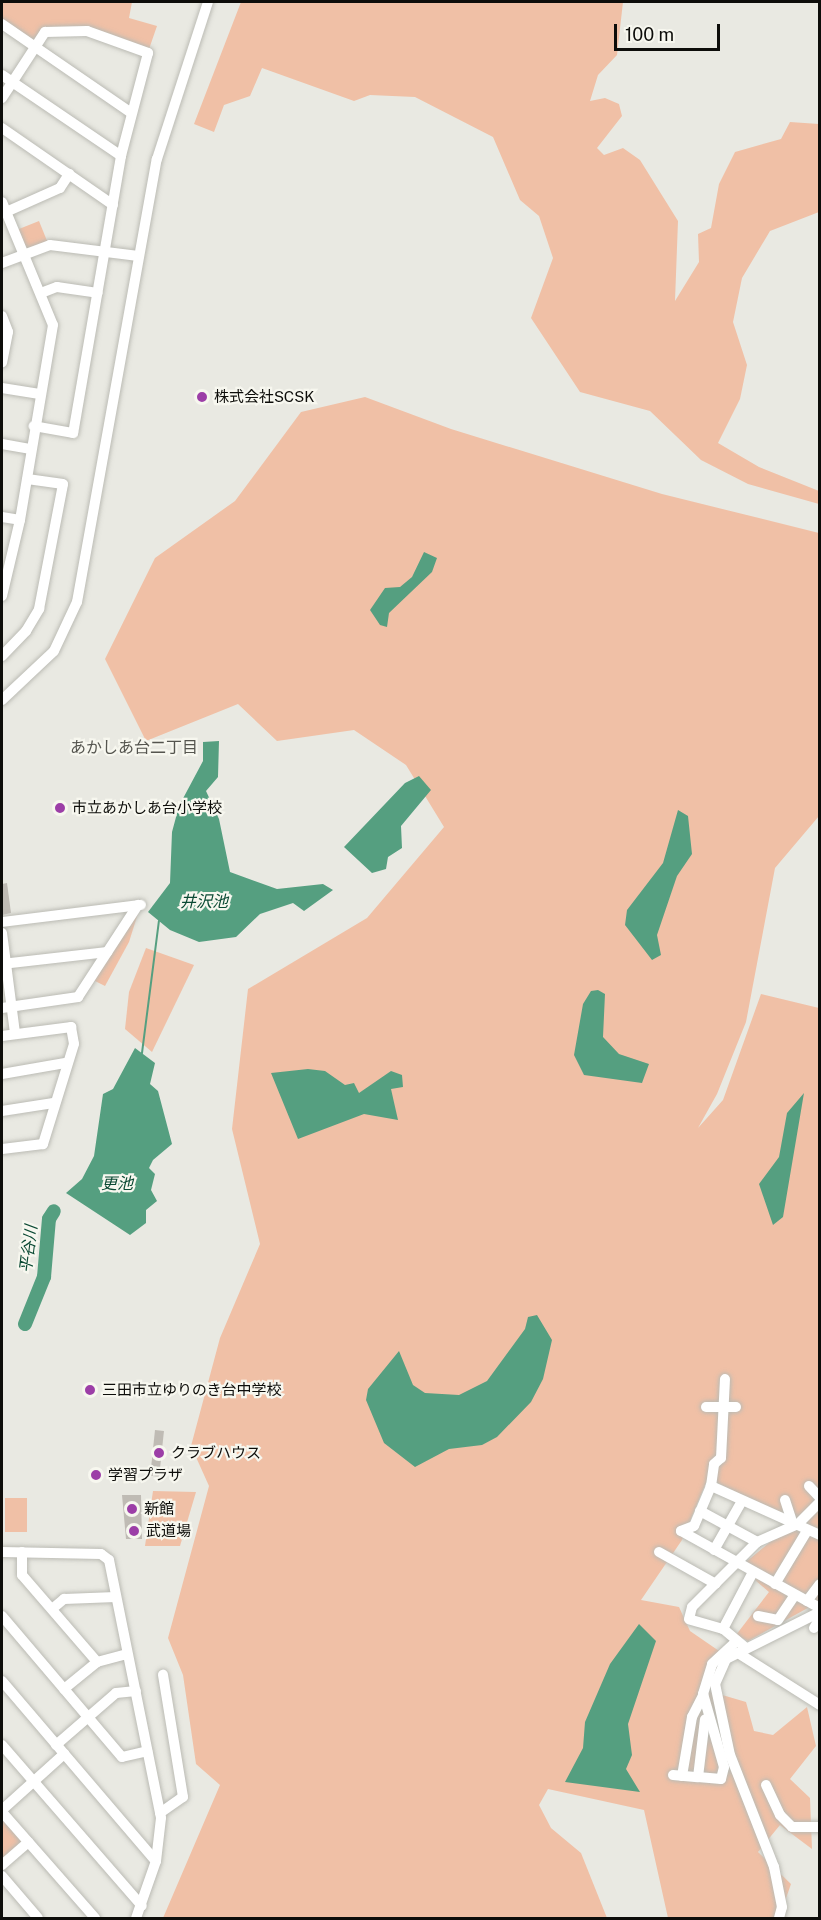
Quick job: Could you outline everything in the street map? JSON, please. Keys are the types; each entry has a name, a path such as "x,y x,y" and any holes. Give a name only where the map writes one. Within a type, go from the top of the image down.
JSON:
{"street":[{"path":"2,700 54,651 77,602 138,256 172,103 208,2"},
{"path":"2,24 130,112"},
{"path":"2,98 45,32 87,31 148,53 130,112 121,156 74,433 34,426"},
{"path":"2,75 121,156"},
{"path":"2,128 113,205"},
{"path":"2,596 7,561 20,520 30,449 53,325 4,207 60,188 69,174"},
{"path":"2,263 50,245 138,256"},
{"path":"41,293 57,287 98,293"},
{"path":"2,316 8,332 2,362"},
{"path":"2,388 40,394"},
{"path":"2,444 30,449"},
{"path":"2,656 26,632 39,609 63,484 27,479"},
{"path":"2,517 20,520"},
{"path":"2,922 141,905 78,997 6,1007"},
{"path":"2,933 6,1007 15,1033"},
{"path":"3,964 107,952"},
{"path":"2,1036 71,1027 74,1044 65,1063 43,1144 2,1149"},
{"path":"2,1074 65,1063"},
{"path":"2,1111 53,1103"},
{"path":"725,1379 730,1407 721,1458 714,1464 711,1486 694,1526 681,1532 807,1601 819,1610 742,1651 719,1670 715,1696 730,1755 774,1867 781,1894 778,1918"},
{"path":"706,1407 730,1407"},
{"path":"711,1486 742,1501 762,1504 819,1535"},
{"path":"775,1584 798,1524 819,1500 809,1486"},
{"path":"785,1500 798,1524"},
{"path":"714,1550 742,1501"},
{"path":"699,1511 757,1542"},
{"path":"798,1524 757,1542 692,1606 689,1619 723,1629 737,1641 742,1651 819,1705"},
{"path":"2,1552 101,1554 109,1560 160,1813 156,1861 136,1918"},
{"path":"22,1552 22,1575 97,1662"},
{"path":"659,1552 716,1584"},
{"path":"723,1629 753,1572"},
{"path":"807,1601 819,1584"},
{"path":"758,1616 778,1620 795,1595"},
{"path":"52,1609 64,1599 116,1597"},
{"path":"2,1616 122,1757 147,1751"},
{"path":"703,1694 706,1713 724,1767 721,1779 677,1775 692,1717 703,1694 711,1664 737,1641"},
{"path":"64,1689 97,1662 127,1654"},
{"path":"160,1813 183,1797 163,1675"},
{"path":"2,1681 156,1861"},
{"path":"56,1744 116,1693 136,1691"},
{"path":"698,1777 706,1713"},
{"path":"2,1745 142,1906"},
{"path":"702,1747 718,1750"},
{"path":"64,1754 2,1811 95,1918"},
{"path":"766,1785 780,1815 792,1827 819,1827"},
{"path":"2,1865 28,1842"},
{"path":"2,1876 38,1918"}],"shaded area":[{"path":"2,2 132,2 129,18 157,26 148,52 87,29 45,31 35,46 2,23"},
{"path":"241,2 623,2 617,55 598,75 590,101 605,98 619,104 622,116 597,148 604,155 623,148 640,160 678,221 675,301 699,262 698,234 711,228 719,184 735,152 781,139 790,122 819,124 819,212 770,231 742,278 733,322 747,365 740,399 718,443 759,467 819,491 819,504 748,484 701,460 650,411 580,392 531,318 553,258 539,216 520,200 493,137 415,97 370,95 354,101 262,68 250,96 224,105 214,132 194,124"},
{"path":"39,221 48,243 23,253 14,231"},
{"path":"365,397 451,429 662,494 819,533 819,816 775,868 746,1022 717,1094 698,1128 723,1100 761,994 819,1008 819,1606 815,1604 748,1641 736,1635 769,1592 740,1567 794,1522 708,1478 682,1540 641,1600 679,1607 690,1631 722,1653 702,1689 746,1702 754,1731 773,1735 807,1707 816,1746 790,1779 810,1798 812,1849 780,1825 758,1852 791,1884 779,1918 668,1918 644,1810 548,1789 539,1805 551,1828 581,1853 607,1918 163,1918 220,1785 196,1764 183,1675 168,1638 209,1486 191,1446 220,1338 260,1244 232,1129 248,989 367,918 444,827 406,765 354,730 277,741 238,704 146,741 105,659 155,558 235,501 301,412"},
{"path":"139,910 129,942 105,986 93,980"},
{"path":"146,948 194,965 152,1052 125,1029 129,992"},
{"path":"153,1491 196,1492 180,1546 145,1546"},
{"path":"5,1498 27,1498 27,1532 5,1532"},
{"path":"2,1812 28,1842 2,1865"}],"water":[{"path":"424,552 437,558 432,572 389,613 387,627 380,625 370,610 385,588 400,587 412,577"},
{"name":"井沢池","path":"219,741 218,777 206,791 219,819 230,872 277,889 323,884 333,890 304,911 293,903 260,914 236,937 199,942 170,930 148,912 170,883 172,832 179,806 203,761 203,742"},
{"path":"419,776 431,790 401,826 402,848 388,857 386,869 372,873 344,847 405,783"},
{"path":"678,810 688,816 692,854 677,876 657,935 661,955 652,960 625,925 627,910 663,863"},
{"path":"598,990 605,994 603,1037 619,1054 649,1064 642,1083 584,1075 574,1055 583,1004 591,991"},
{"name":"更池","path":"135,1048 155,1063 150,1084 158,1091 172,1144 153,1160 149,1168 155,1174 151,1190 157,1201 146,1210 146,1223 130,1235 66,1193 82,1179 94,1156 103,1094 113,1089"},
{"path":"308,1069 325,1071 345,1085 354,1083 359,1093 391,1071 402,1075 403,1087 391,1089 398,1120 364,1114 298,1139 271,1073"},
{"path":"804,1093 783,1217 773,1225 759,1184 779,1157 787,1113"},
{"path":"537,1315 552,1340 543,1379 531,1402 497,1437 482,1445 449,1449 415,1467 384,1443 366,1400 368,1389 399,1351 413,1385 425,1393 459,1395 487,1381 525,1329 528,1317"},
{"path":"639,1624 656,1641 628,1724 632,1755 626,1769 640,1792 565,1782 583,1748 585,1722 610,1664"}],"building":[{"path":"7,883 11,913 2,915 2,884"},
{"name":"クラブハウス","path":"155,1430 164,1431 159,1477 150,1476"},
{"path":"122,1495 141,1495 142,1539 126,1539"}],"waterway":[{"path":"142,1053 159,921"},
{"name":"平谷川","path":"25,1324 44,1277 49,1219 54,1211"}],"place":[{"name":"株式会社SCSK","path":"202,397"},
{"name":"市立あかしあ台小学校","path":"60,808"},
{"name":"三田市立ゆりのき台中学校","path":"90,1390"},
{"name":"クラブハウス","path":"159,1453"},
{"name":"学習プラザ","path":"96,1475"},
{"name":"新館","path":"132,1509"},
{"name":"武道場","path":"134,1531"}],"district":[{"name":"あかしあ台二丁目","path":"134,748"}]}
